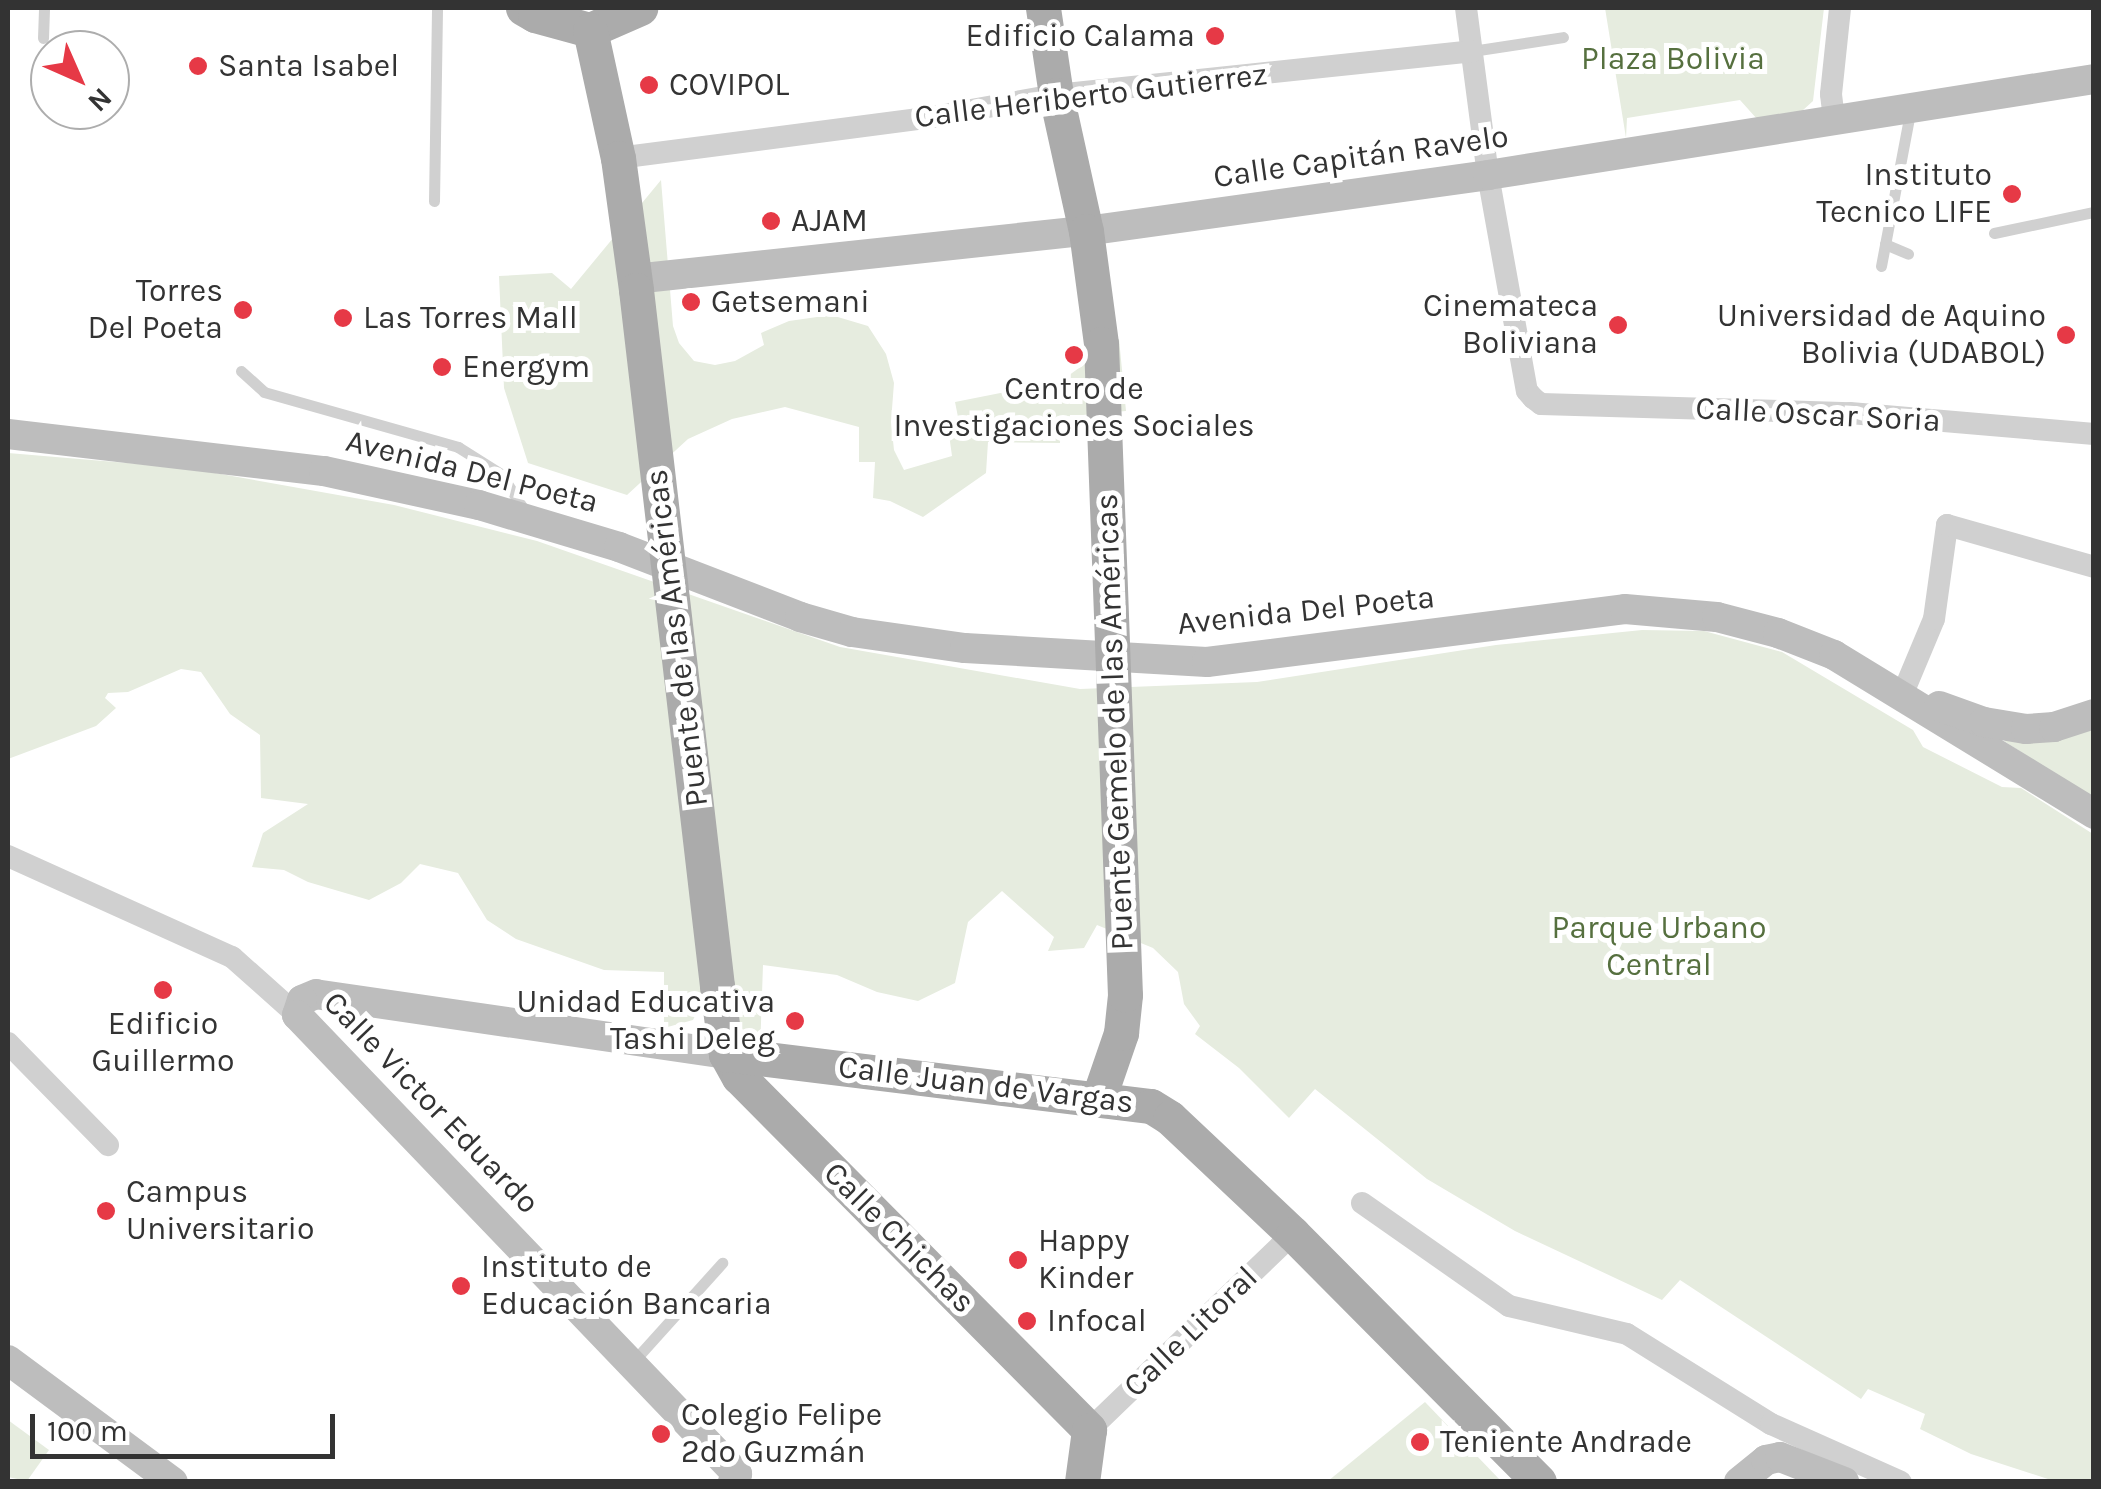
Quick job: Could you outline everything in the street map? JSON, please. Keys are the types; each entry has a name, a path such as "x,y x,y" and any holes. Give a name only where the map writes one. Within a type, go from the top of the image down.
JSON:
{"main road":[{"path":"523,8 590,30 640,8"},
{"name":"Puente Gemelo de las Américas","path":"1044,8 1056,95 1086,231 1101,344 1125,995 1121,1033 1100,1097"},
{"name":"Puente de las Américas","path":"590,30 618,158 635,285 726,1054"},
{"name":"Calle Capitán Ravelo","path":"635,285 1086,231 1488,175 2094,79"},
{"name":"Avenida Del Poeta","path":"8,434 324,471 530,520 619,547 800,617 898,640 1002,651 1207,662 1584,612 1670,610 1806,642 1903,694 1959,734 2030,772 2094,814"},
{"name":"Avenida Del Poeta","path":"1903,694 1984,722 2026,729 2054,728 2094,714"},
{"name":"Calle Juan de Vargas","path":"298,1015 302,1000 316,994 726,1054 1150,1106 1170,1118 1293,1234 1539,1482"},
{"name":"Calle Victor Eduardo","path":"298,1015 738,1479"},
{"name":"Calle Chichas","path":"726,1054 739,1076 1089,1430"},
{"path":"8,1360 173,1482"},
{"path":"1082,1482 1089,1430"},
{"path":"1739,1482 1766,1460 1780,1457 1844,1482"}],"street":[{"path":"1466,8 1488,175"},
{"path":"1834,119 1832,94 1840,8"},
{"name":"Calle Heriberto Gutierrez","path":"618,158 932,117 1056,95 1472,51"},
{"name":"Calle Oscar Soria","path":"1488,175 1527,391 1542,404 1850,414 2094,434"},
{"path":"1903,694 1934,620 1947,524 2094,567"},
{"name":"Calle Victor Eduardo","path":"8,856 232,958 298,1015"},
{"path":"8,1043 108,1145"},
{"path":"1362,1203 1509,1306 1628,1334 1771,1424 1901,1482"},
{"name":"Calle Litoral","path":"1089,1430 1293,1234"}],"lane":[{"path":"434,201 437,8"},
{"name":"Calle Heriberto Gutierrez","path":"1472,51 1563,37"},
{"path":"1880,266 1910,108"},
{"path":"1994,234 2094,212"},
{"path":"1885,244 1908,254"},
{"path":"241,371 264,392 473,455 510,484 530,520"},
{"path":"632,1363 722,1263"}],"green space":[{"name":"Plaza Bolivia","path":"1605,8 1824,8 1813,101 1802,111 1757,119 1740,100 1627,118 1626,138"},
{"path":"661,180 673,326 679,343 694,361 715,365 735,361 764,345 761,333 789,321 831,315 868,326 886,354 894,383 894,450 904,470 952,456 947,420 958,417 955,402 1061,381 1119,339 1126,411 1061,417 1060,443 988,442 986,473 923,517 890,501 873,498 875,462 859,462 859,427 785,407 732,419 688,439 627,495 528,463 504,388 499,276 552,273 571,289"},
{"name":"Parque Urbano Central","path":"8,453 187,468 394,505 537,541 840,647 1080,689 1257,682 1496,645 1642,630 1704,631 1782,652 1913,730 1923,747 2002,787 2021,788 2093,834 2093,1481 2054,1481 1971,1454 1920,1429 1925,1414 1868,1389 1861,1399 1680,1280 1662,1300 1515,1231 1427,1179 1315,1089 1289,1118 1239,1068 1195,1034 1200,1026 1184,1004 1178,972 1153,948 1097,925 1084,948 1048,951 1054,937 1002,891 968,922 955,983 918,1001 877,992 837,975 763,965 760,1052 737,1022 702,1002 693,1020 664,1028 664,972 604,970 516,939 487,920 458,873 420,864 401,883 369,900 308,882 284,870 252,867 263,833 308,804 261,798 260,735 230,714 201,672 181,669 128,692 108,693 105,698 116,708 96,726 8,759"},
{"path":"2093,728 2093,799 2004,741 2005,740"},
{"name":"Teniente Andrade","path":"1425,1402 1501,1481 1328,1481"},
{"path":"8,1420 49,1450 27,1481 8,1477"}],"place":[{"name":"Edificio Calama","path":"1215,36"},
{"name":"Santa Isabel","path":"198,66"},
{"name":"COVIPOL","path":"649,85"},
{"name":"Instituto Tecnico LIFE","path":"2012,194"},
{"name":"AJAM","path":"771,221"},
{"name":"Getsemani","path":"691,302"},
{"name":"Torres Del Poeta","path":"243,310"},
{"name":"Las Torres Mall","path":"343,318"},
{"name":"Cinemateca Boliviana","path":"1618,325"},
{"name":"Universidad de Aquino Bolivia (UDABOL)","path":"2066,335"},
{"name":"Centro de Investigaciones Sociales","path":"1074,355"},
{"name":"Energym","path":"442,367"},
{"name":"Edificio Guillermo","path":"163,990"},
{"name":"Unidad Educativa Tashi Deleg","path":"795,1021"},
{"name":"Campus Universitario","path":"106,1211"},
{"name":"Happy Kinder","path":"1018,1260"},
{"name":"Instituto de Educación Bancaria","path":"461,1286"},
{"name":"Infocal","path":"1027,1321"},
{"name":"Colegio Felipe 2do Guzmán","path":"661,1434"},
{"name":"Teniente Andrade","path":"1420,1442"}]}
